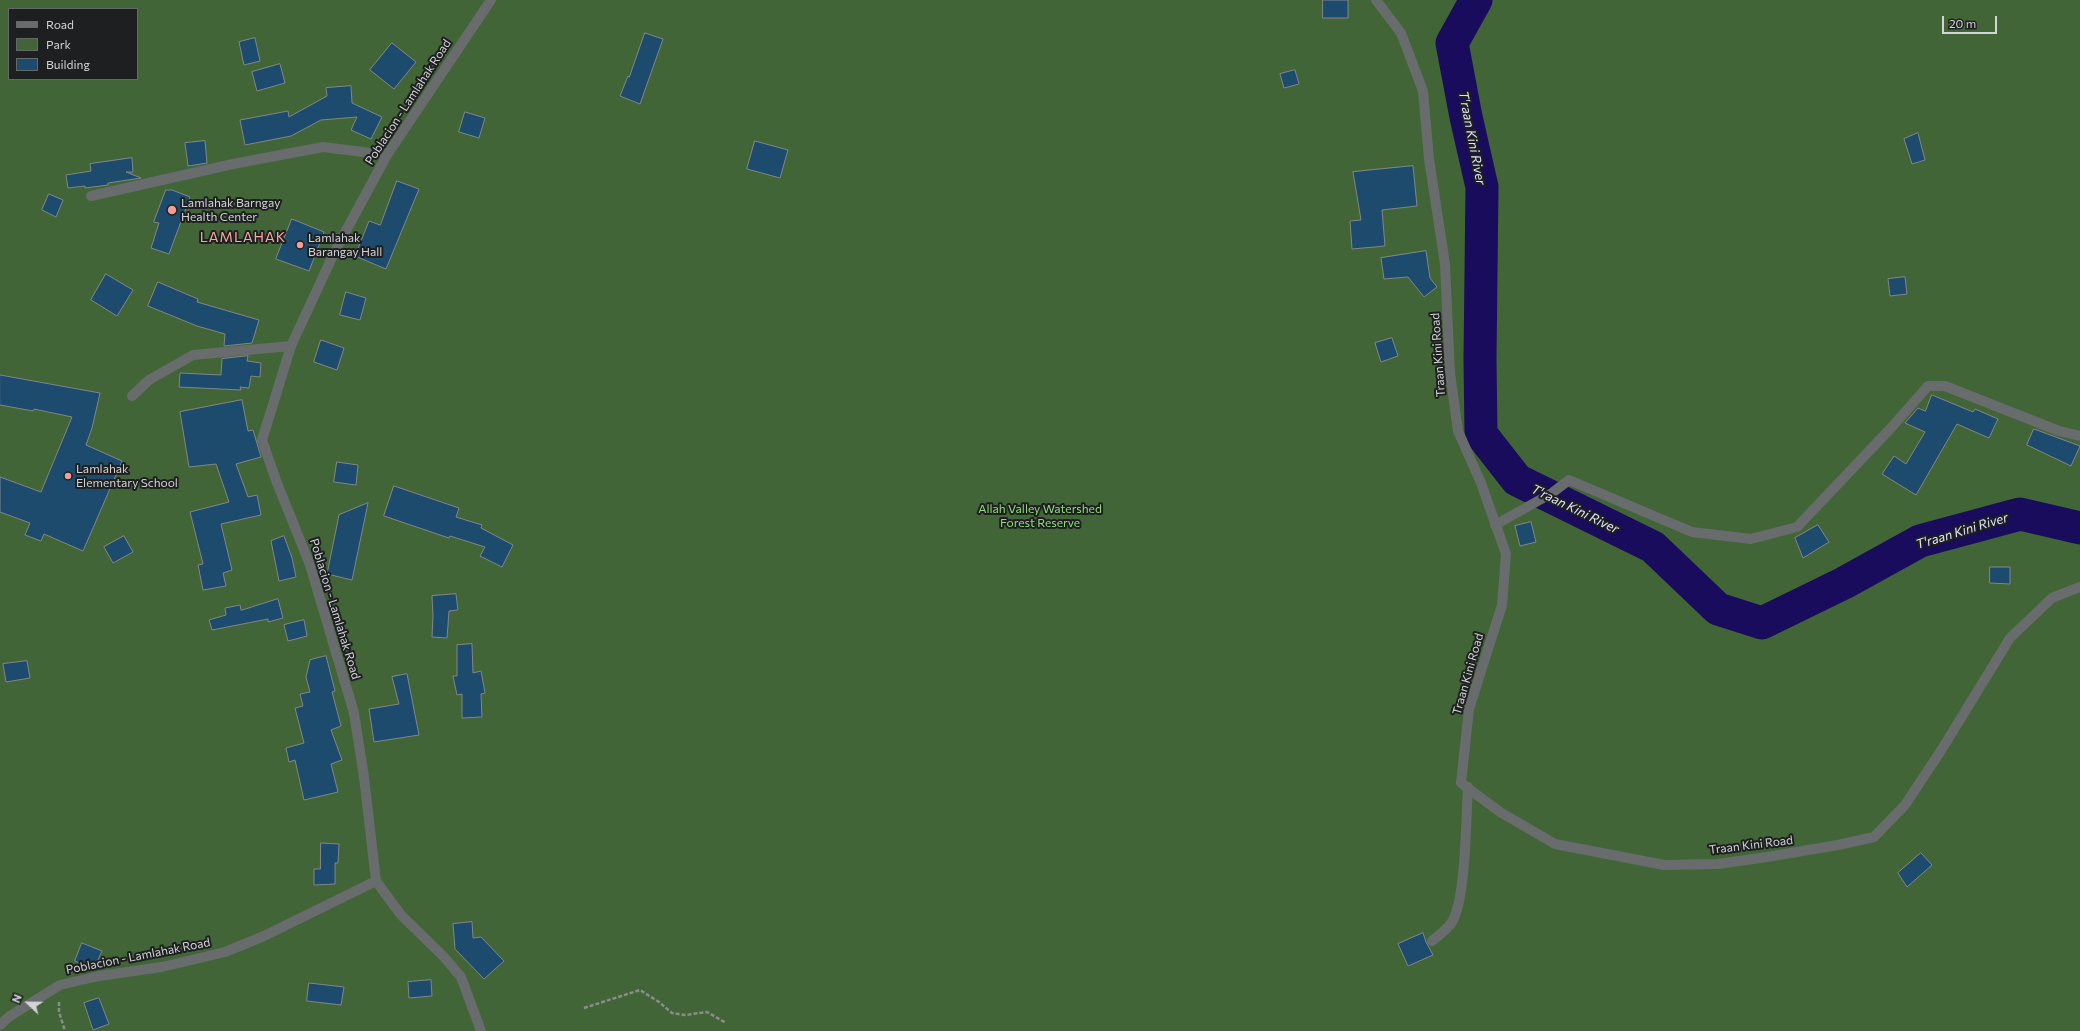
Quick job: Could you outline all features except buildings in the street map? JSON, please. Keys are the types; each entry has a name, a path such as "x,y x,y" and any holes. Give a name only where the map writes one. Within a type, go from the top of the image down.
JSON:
{"street":[{"name":"Poblacion - Lamlahak Road","path":"0,1025 10,1016 60,985 99,976 162,967 225,952 264,936 376,881 364,777 354,714 310,565 277,483 262,440 291,346 335,251 387,155 491,0"},
{"name":"Traan Kini Road","path":"1376,0 1401,33 1423,91 1429,159 1445,264 1450,373 1458,431 1480,483 1506,554 1502,605 1469,709 1461,782 1500,812 1555,844 1664,865 1718,864 1838,845 1874,837 1905,804 1942,750 2010,638 2052,598 2080,587"},
{"path":"91,196 233,164 323,147 387,155"},
{"path":"132,396 150,380 193,355 291,346"},
{"path":"1496,525 1552,492 1569,480 1692,532 1751,539 1797,527 1891,428 1928,386 1945,386 2059,431 2080,436"},
{"path":"1432,941 1452,922 1458,908 1461,889 1468,787"},
{"path":"376,881 401,915 443,956 461,977 481,1031"}],"path":[{"path":"60,985 59,1012 65,1031"},
{"path":"584,1008 640,990 659,1002 672,1013 686,1015 707,1012 726,1023"}],"green space":[{"name":"Allah Valley Watershed Forest Reserve","path":"0,0 2080,0 2080,1031 0,1031"}],"waterway":[{"name":"T'raan Kini River","path":"1476,0 1452,43 1466,117 1482,187 1480,359 1481,434 1517,480 1653,547 1718,609 1762,623 1844,583 1920,541 2020,514 2080,528"}],"place":[{"name":"Lamlahak Barngay Health Center","path":"172,210"},
{"name":"Lamlahak Barangay Hall","path":"300,245"},
{"name":"Lamlahak Elementary School","path":"68,476"}],"district":[{"name":"LAMLAHAK","path":"243,237"}]}
